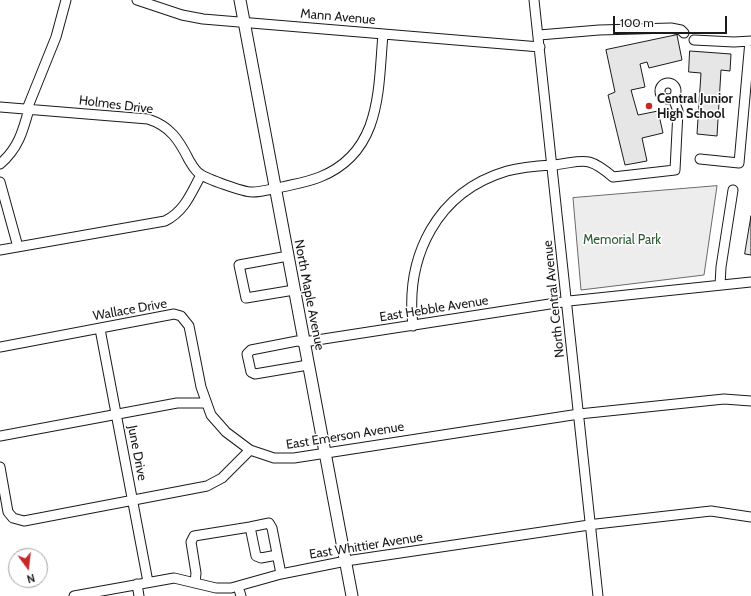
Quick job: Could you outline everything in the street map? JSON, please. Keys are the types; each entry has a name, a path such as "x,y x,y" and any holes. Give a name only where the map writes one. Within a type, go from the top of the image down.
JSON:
{"main road":[{"name":"North Maple Avenue","path":"240,0 352,596"}],"street":[{"path":"0,164 12,152 20,139 28,109 56,37 66,0"},
{"name":"Mann Avenue","path":"137,0 190,17 244,23 540,47"},
{"name":"North Central Avenue","path":"534,0 598,596"},
{"path":"538,35 599,30 663,28 676,29 684,33"},
{"path":"0,250 165,220 175,215 184,207 201,175 248,191 275,188 309,181 328,174 346,162 361,145 370,128 376,108 383,34"},
{"path":"694,40 734,42 751,41 739,163 700,159"},
{"path":"412,326 411,293 416,262 428,235 444,212 465,192 491,177 521,168 591,161 613,177 674,170 678,111 673,98"},
{"name":"Holmes Drive","path":"0,107 140,118 155,121 166,127 176,136 194,168 201,175"},
{"path":"741,141 751,142"},
{"path":"0,182 18,247"},
{"path":"720,285 721,267 733,190"},
{"path":"288,256 239,265 246,298 294,290"},
{"name":"East Hebble Avenue","path":"308,365 255,374 251,372 247,354 251,350 297,341 304,342 567,303 751,282"},
{"name":"Wallace Drive","path":"0,347 174,314 184,318 189,326 206,403 211,414 226,432 250,450"},
{"name":"June Drive","path":"100,328 148,582"},
{"name":"East Emerson Avenue","path":"250,450 274,458 284,459 579,414 724,399 751,401"},
{"path":"0,436 184,402 206,403"},
{"path":"0,467 10,515 21,521 211,485 222,478 250,450"},
{"name":"East Whittier Avenue","path":"137,584 174,578 222,589 281,574 346,561 591,525 711,512 751,517"},
{"path":"195,583 196,573 191,542 194,536 269,523 272,528 281,574"},
{"path":"250,527 256,556 260,558 277,555"},
{"path":"74,596 137,584 139,596"},
{"path":"238,586 241,596"}],"shaded area":[{"name":"Memorial Park","path":"717,186 704,275 581,290 573,198"}],"building":[{"path":"677,35 682,60 649,68 647,62 640,64 645,87 631,90 638,115 658,111 663,133 642,138 647,161 625,165 608,95 615,92 606,50"},
{"path":"690,51 731,54 730,71 721,70 717,136 697,134 701,73 689,72"},
{"path":"751,216 751,255 745,254"}],"place":[{"name":"Central Junior High School","path":"649,106"}]}
